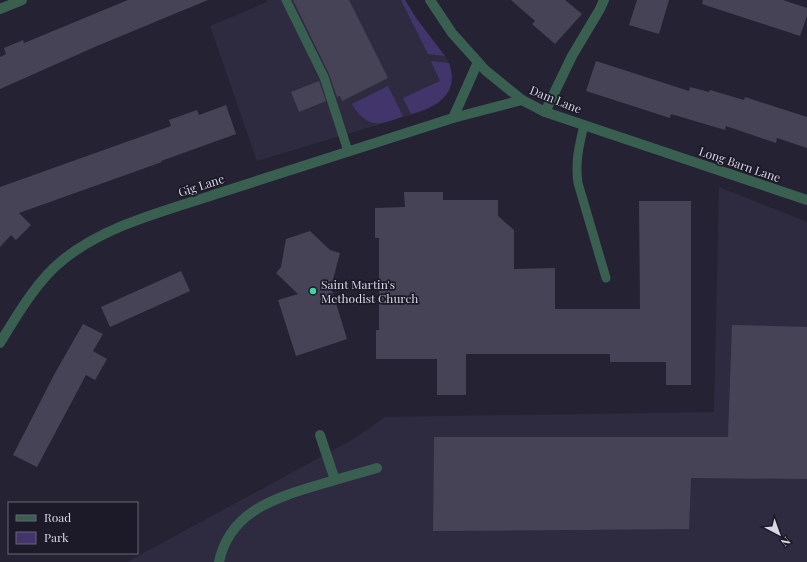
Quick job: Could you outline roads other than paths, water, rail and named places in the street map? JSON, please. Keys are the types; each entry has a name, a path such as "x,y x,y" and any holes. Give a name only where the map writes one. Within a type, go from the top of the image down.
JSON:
{"street":[{"path":"1,6 22,0"},
{"name":"Dam Lane","path":"430,0 452,33 485,70 522,100 545,112 664,152"},
{"path":"545,112 572,56 604,0"},
{"path":"453,118 478,62"},
{"name":"Gig Lane","path":"0,343 34,289 63,259 86,244 109,232 155,214 348,151 453,118 522,100"},
{"name":"Long Barn Lane","path":"664,152 807,200"},
{"path":"320,435 335,480"},
{"path":"219,562 221,553 229,535 239,522 253,511 275,500 377,468"}],"lane":[{"path":"286,0 324,77 348,151"},
{"path":"584,124 577,155 576,169 578,183 606,278"}],"place":[{"name":"Saint Martin's Methodist Church","path":"313,291"}]}
